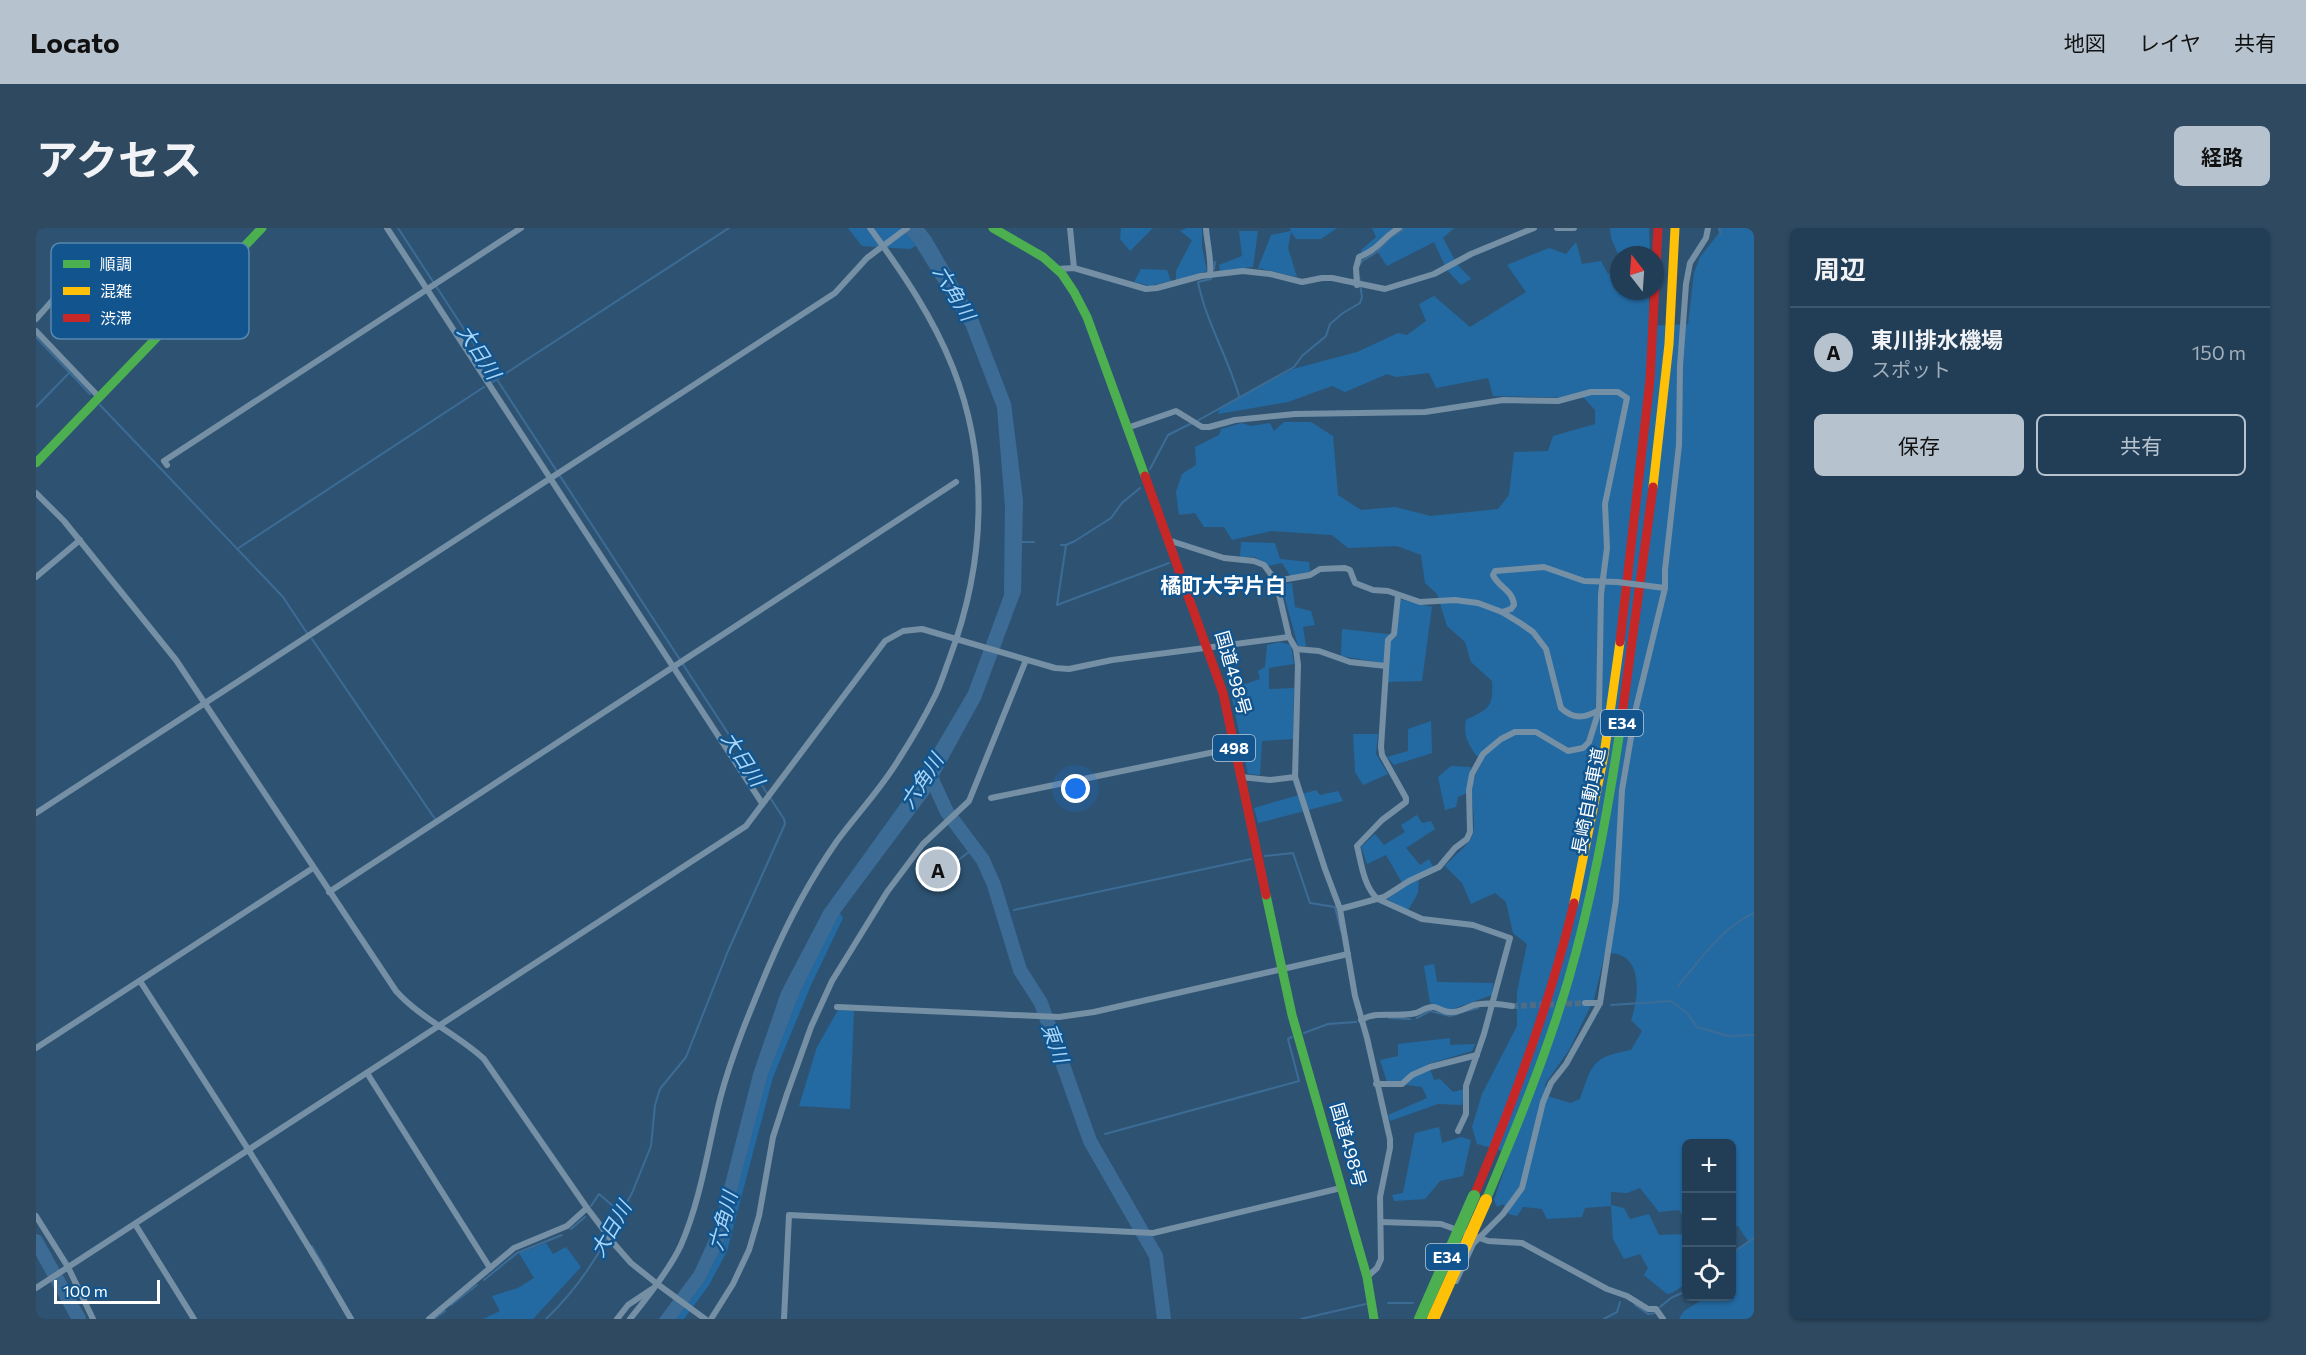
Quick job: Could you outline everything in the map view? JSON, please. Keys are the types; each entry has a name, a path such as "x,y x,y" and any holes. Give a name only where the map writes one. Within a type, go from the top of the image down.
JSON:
{"main road":[{"path":"248,243 262,228"},
{"name":"国道498号","path":"993,228 1027,246 1058,269 1074,291 1087,317 1208,648 1223,693 1292,1015 1367,1277 1374,1319"},
{"name":"長崎自動車道","path":"1433,1319 1480,1198 1551,988 1572,912 1590,833 1622,636 1644,441 1656,296 1658,228"},
{"name":"長崎自動車道","path":"1420,1319 1520,1119 1567,981 1602,834 1637,613 1659,442 1675,272 1675,228"},
{"path":"36,463 155,339"}],"street":[{"path":"387,228 762,803"},
{"path":"167,465 164,461 521,228"},
{"path":"630,1319 650,1296 672,1263 684,1237 701,1183 731,1061 784,931 798,902 826,858 898,760 936,695 958,639 966,610 978,546 979,486 973,434 959,383 939,336 904,274 870,228"},
{"path":"36,813 835,293 867,258 907,228"},
{"path":"1070,228 1074,268"},
{"path":"1206,228 1210,275"},
{"path":"1361,286 1356,268 1359,257 1375,250 1388,234 1399,228"},
{"path":"1058,269 1074,268 1146,289 1210,275 1255,271 1302,282 1322,278 1385,289 1434,274 1471,254 1533,228"},
{"path":"1557,228 1574,228"},
{"path":"1439,1319 1473,1244 1503,1214 1522,1188 1543,1102 1551,1083 1566,1064 1600,1003 1614,920 1622,790 1636,708 1665,588 1679,445 1680,366 1686,284 1690,263 1706,238 1708,228"},
{"path":"36,319 51,302"},
{"path":"36,332 99,397"},
{"path":"1127,428 1170,411 1176,411 1188,417 1197,425 1209,427 1235,420 1295,414 1425,412 1503,400 1558,401 1591,392 1618,392 1625,395 1628,403 1605,504 1607,548 1603,581 1599,710 1589,742 1583,748 1568,751 1536,732 1515,732 1502,739 1483,754 1474,769 1469,790 1470,832 1467,839 1455,848 1439,867 1409,881 1384,897 1340,909"},
{"path":"329,892 956,482"},
{"path":"36,493 80,540 176,660 396,991 406,1003 471,1047 484,1059 586,1208 611,1240 656,1286 705,1319"},
{"path":"36,577 80,540"},
{"path":"1170,541 1224,558 1254,561 1264,565 1276,581 1289,637 1296,649 1299,703 1295,777 1340,909 1361,1020 1385,1114 1390,1148 1380,1197 1381,1259 1377,1268 1367,1277"},
{"path":"1502,612 1511,609 1514,599 1505,587 1495,580 1493,575 1495,571 1544,567 1584,581 1617,582 1665,588"},
{"path":"1276,581 1310,575 1320,569 1345,568 1350,570 1355,583 1373,590 1388,591 1419,602 1455,600 1478,603 1502,612 1539,638 1551,663 1561,708 1567,714 1582,717 1599,710"},
{"path":"1398,596 1394,634 1388,640 1382,755 1406,798 1406,802 1382,820 1357,846 1366,879 1373,895 1378,899 1422,919 1473,925 1510,938 1493,1004 1466,1086 1466,1114 1458,1131"},
{"path":"36,1288 746,826 885,640 903,631 922,629 1055,668 1069,669 1112,660 1289,637"},
{"path":"1296,649 1319,651 1350,662 1386,666"},
{"path":"711,1319 733,1284 749,1250 759,1216 777,1126 811,1027 832,981 887,892 923,844 969,801 1024,659"},
{"path":"991,798 1234,748"},
{"path":"1241,777 1270,780 1295,777"},
{"path":"36,1048 313,868"},
{"path":"837,1007 1042,1016 1094,1012 1348,954"},
{"path":"140,981 314,1253 351,1319"},
{"path":"1585,1003 1600,1003"},
{"path":"1361,1020 1368,1016 1384,1014 1396,1016 1418,1013 1429,1007 1454,1012 1474,1005 1512,1006"},
{"path":"1376,1084 1402,1084 1412,1075 1430,1067 1477,1055"},
{"path":"368,1072 490,1268"},
{"path":"784,1319 789,1215 1153,1233 1341,1188"},
{"path":"429,1319 514,1248 567,1226 586,1208"},
{"path":"36,1216 93,1319"},
{"path":"1381,1222 1441,1224 1488,1241 1522,1243 1607,1289 1627,1296 1648,1309 1656,1309 1663,1319"},
{"path":"135,1224 194,1319"},
{"path":"617,1319 628,1305 656,1286"}],"shaded area":[{"path":"848,228 902,228 916,246 910,249 862,246"},
{"path":"1121,228 1153,228 1130,251 1120,239"},
{"path":"1187,228 1202,228 1202,247 1207,271 1176,281 1176,271 1192,240 1180,231"},
{"path":"1290,228 1337,228 1321,239 1296,239 1291,232 1288,248 1297,277 1258,268 1271,235 1291,231"},
{"path":"1372,228 1454,228 1443,238 1457,264 1471,279 1461,285 1447,270 1434,242 1387,266 1375,248 1362,254 1361,250 1376,237"},
{"path":"1610,228 1649,228 1650,246 1615,246"},
{"path":"1718,228 1754,228 1754,1319 1679,1319 1684,1311 1700,1301 1736,1301 1736,1252 1748,1241 1736,1226 1736,1139 1682,1139 1682,1214 1679,1210 1659,1212 1640,1188 1627,1193 1611,1192 1611,1205 1624,1208 1630,1219 1649,1214 1659,1235 1682,1234 1682,1287 1672,1293 1667,1294 1644,1275 1648,1268 1640,1254 1624,1259 1613,1239 1611,1206 1585,1208 1582,1217 1547,1219 1542,1209 1523,1207 1517,1216 1509,1214 1503,1204 1497,1207 1494,1200 1510,1153 1477,1144 1472,1127 1482,1094 1517,1026 1517,992 1527,944 1513,933 1506,902 1495,893 1471,904 1462,883 1445,866 1470,841 1473,834 1472,789 1482,762 1468,743 1465,726 1466,720 1488,706 1492,697 1492,681 1471,662 1465,642 1447,626 1437,594 1425,583 1421,555 1397,546 1348,548 1332,535 1271,531 1232,540 1224,527 1204,527 1195,513 1179,515 1176,492 1182,474 1196,465 1195,447 1219,435 1221,429 1242,423 1251,426 1270,423 1274,431 1284,422 1311,422 1333,436 1338,495 1361,510 1395,507 1431,516 1498,509 1509,495 1514,452 1548,451 1553,436 1595,424 1595,410 1584,398 1493,396 1488,378 1436,388 1429,373 1396,377 1387,374 1345,392 1332,386 1288,402 1218,414 1220,407 1293,369 1357,352 1398,333 1407,335 1426,321 1419,304 1434,296 1470,327 1526,292 1507,265 1549,248 1566,254 1576,242 1582,264 1601,261 1608,274 1610,273 1610,300 1649,300 1649,326 1688,324 1694,273 1700,257 1719,233","holes":["1605,953 1615,953 1627,959 1635,974 1637,994 1631,1020 1642,1031 1631,1050 1601,1059 1596,1064 1591,1070 1580,1099 1571,1103 1547,1096 1545,1084 1569,1050 1594,999"]},
{"path":"1239,231 1258,231 1253,267 1220,271 1219,265 1242,256"},
{"path":"1141,269 1167,270 1171,281 1150,286 1134,282"},
{"path":"1241,542 1275,543 1280,559 1309,562 1310,572 1291,577 1282,563 1268,566 1255,557 1240,557"},
{"path":"1292,583 1295,607 1311,611 1315,625 1303,627 1306,646 1298,646 1281,584"},
{"path":"1399,599 1432,607 1422,681 1388,682 1388,664 1341,656 1342,629 1396,635"},
{"path":"1280,642 1291,645 1294,664 1269,668 1269,689 1294,688 1293,739 1262,741 1260,775 1248,774 1230,689 1260,679 1258,671 1265,667 1267,645"},
{"path":"1431,721 1432,753 1394,765 1387,757 1408,751 1408,729"},
{"path":"1353,734 1378,734 1376,754 1388,774 1363,785 1355,772"},
{"path":"1451,766 1471,767 1467,793 1458,797 1456,807 1445,810 1438,777"},
{"path":"1316,790 1320,795 1338,791 1343,801 1258,823 1254,808"},
{"path":"1417,815 1422,823 1431,821 1435,829 1406,848 1420,865 1429,859 1435,871 1419,878 1418,893 1408,910 1387,899 1404,886 1386,855 1367,864 1361,847 1375,834 1384,845 1405,832 1401,825"},
{"path":"840,913 843,918 811,985 773,1077 727,1251 709,1285 684,1319 676,1319 704,1282 723,1244 768,1075 801,990"},
{"path":"1434,964 1437,982 1493,983 1492,995 1450,1010 1430,1003 1424,966"},
{"path":"838,1010 854,1011 850,1109 799,1106 817,1047"},
{"path":"1450,1038 1450,1045 1475,1044 1472,1051 1428,1064 1434,1080 1440,1079 1453,1092 1465,1089 1462,1105 1438,1104 1390,1121 1388,1115 1427,1098 1422,1087 1387,1082 1380,1060 1398,1056 1398,1044"},
{"path":"1439,1127 1442,1143 1461,1137 1471,1140 1463,1176 1440,1181 1425,1199 1394,1201 1392,1195 1403,1193 1415,1133"},
{"path":"546,1243 553,1254 566,1247 581,1267 533,1319 483,1319 500,1311 492,1296 518,1288 534,1278 519,1253"}],"water":[{"name":"六角川","path":"902,228 924,228 931,237 978,318 1011,403 1023,500 1021,592 981,699 929,794 840,913 801,990 768,1075 723,1244 704,1282 676,1319 659,1319 694,1272 713,1231 753,1074 781,992 824,910 909,792 968,692 1004,595 1005,507 997,408 966,327 916,246"}],"waterway":[{"name":"大日川","path":"398,228 784,819 785,824 728,951 686,1057 660,1089 655,1105 651,1146 632,1193 610,1233"},
{"path":"491,383 729,228"},
{"path":"1359,266 1362,261 1377,252 1391,237 1404,228"},
{"path":"1719,228 1721,235"},
{"path":"1214,269 1215,262"},
{"path":"1197,421 1294,367 1302,356 1326,336 1330,324 1360,303 1362,297 1359,277"},
{"path":"1211,279 1198,282 1206,311 1239,396"},
{"path":"36,337 90,394"},
{"path":"36,407 70,372"},
{"path":"237,549 484,387"},
{"path":"100,405 283,597 307,633"},
{"path":"1150,469 1168,435 1192,423"},
{"path":"1061,545 1075,541 1111,518 1122,503 1140,488"},
{"path":"1022,542 1034,542"},
{"path":"1066,545 1057,605 1169,563"},
{"path":"312,639 435,819"},
{"name":"東川","path":"929,773 947,812 983,860 994,885 1020,970 1041,1003 1090,1141 1156,1256 1164,1319"},
{"path":"953,864 974,848"},
{"path":"1265,856 1293,853 1310,903 1335,907 1341,931"},
{"path":"1014,910 1251,859"},
{"path":"1678,986 1703,955 1731,927 1754,913"},
{"path":"1611,1005 1671,1001 1687,1013 1697,1027 1728,1036 1754,1035"},
{"path":"1466,1011 1478,1008"},
{"path":"1417,1018 1430,1011 1450,1016 1458,1014"},
{"path":"1389,1018 1410,1019"},
{"path":"1304,1033 1328,1024 1356,1022"},
{"path":"1105,1134 1299,1081 1288,1039 1292,1037"},
{"path":"591,1206 599,1194 620,1212"},
{"path":"571,1229 585,1217"},
{"path":"484,1280 517,1253 562,1235"},
{"name":"大日川","path":"546,1319 580,1281 607,1238"},
{"path":"1736,1250 1754,1238"},
{"path":"36,1241 79,1319"},
{"path":"312,1246 327,1272"},
{"path":"451,1305 477,1285"},
{"path":"1660,1307 1682,1293"},
{"path":"1604,1319 1617,1312 1620,1302"},
{"path":"1388,1303 1413,1303"},
{"path":"1301,1319 1366,1304"},
{"path":"1635,1305 1648,1314 1656,1313"},
{"path":"434,1319 445,1311"}],"tunnel":[{"path":"1512,1006 1585,1003"}],"traffic: fast":[{"path":"248,243 262,228"},
{"path":"993,228 1043,257 1062,274 1074,292 1087,317 1145,476"},
{"path":"36,463 155,339"},
{"path":"1486,1200 1540,1064 1568,981 1598,857 1620,730"},
{"path":"1266,895 1292,1015 1367,1277 1374,1319"},
{"path":"1420,1319 1474,1196"}],"traffic: slow":[{"path":"1653,487 1669,344 1675,228"},
{"path":"1574,903 1604,755 1620,642"},
{"path":"1433,1319 1486,1200"}],"traffic: jam":[{"path":"1620,642 1650,380 1658,228"},
{"path":"1145,476 1223,693 1266,895"},
{"path":"1620,730 1653,487"},
{"path":"1474,1196 1530,1052 1554,978 1574,903"}],"place":[{"name":"東川排水機場","path":"938,869"}],"district":[{"name":"橘町大字片白","path":"1223,586"}]}
